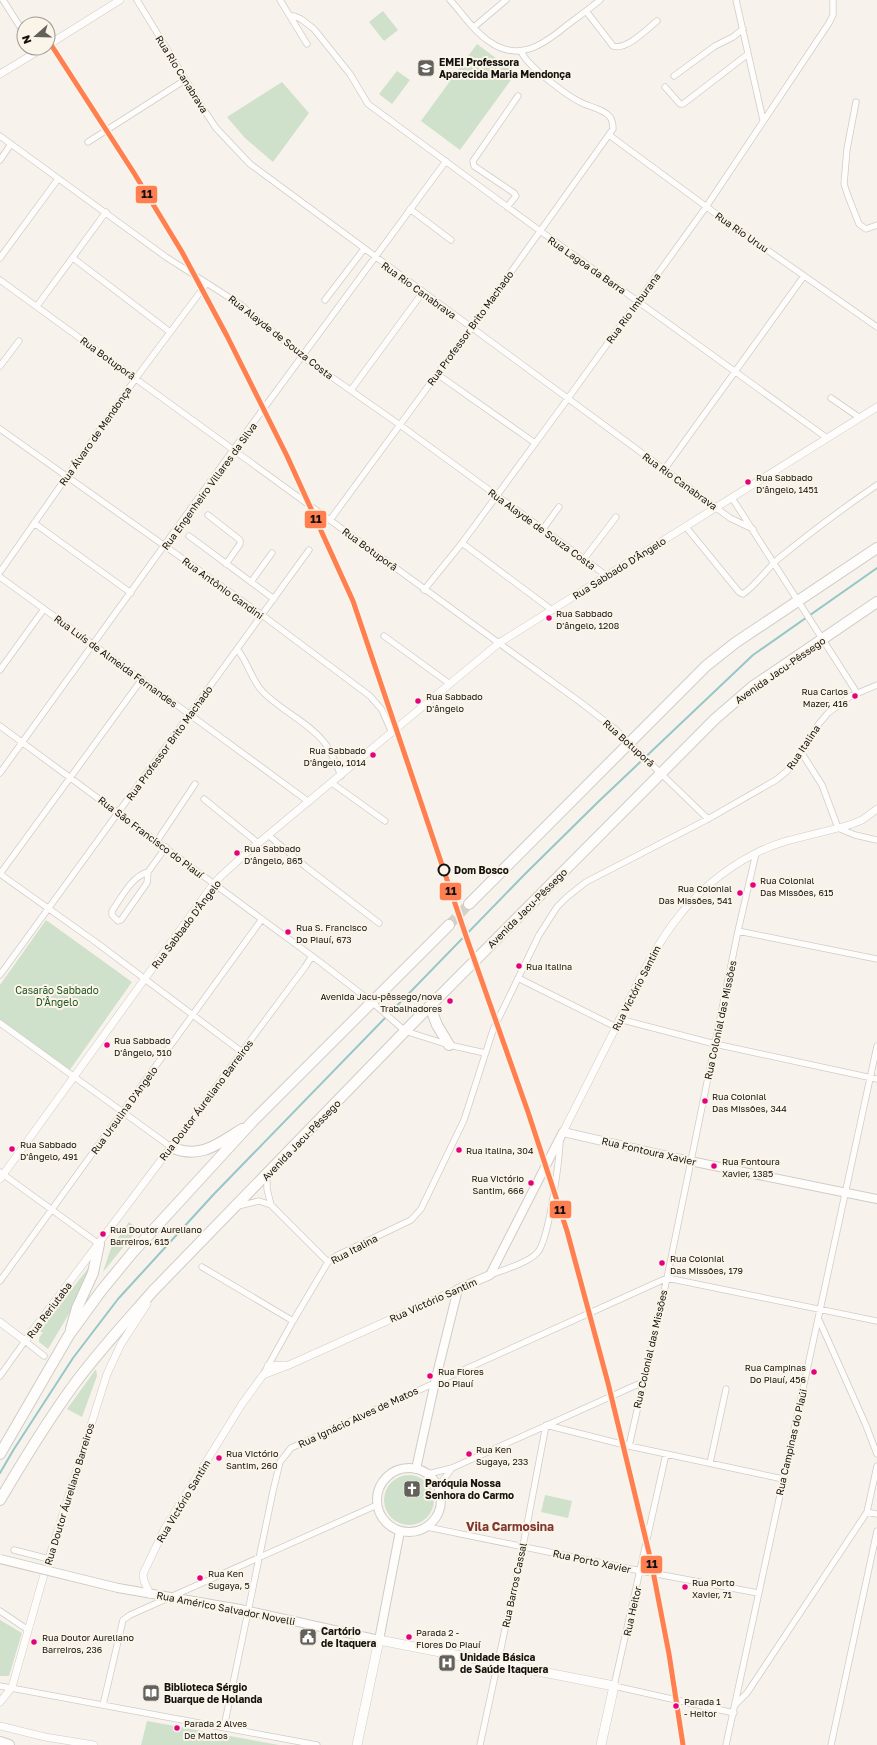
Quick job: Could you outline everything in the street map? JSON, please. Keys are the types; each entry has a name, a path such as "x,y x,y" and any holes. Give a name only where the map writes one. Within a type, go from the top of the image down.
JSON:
{"highway":[{"path":"469,904 706,666 735,643 800,604 877,548"},
{"name":"Avenida Jacu-Pêssego","path":"0,1500 42,1431 88,1366 114,1334 152,1292 267,1174 402,1029 430,1006 658,770 730,704 822,637 877,602"},
{"path":"0,1454 69,1335 101,1291 133,1252 253,1121 376,1006 449,925"},
{"path":"430,1006 437,1025 449,1045"},
{"path":"171,1148 190,1152 209,1150 253,1121"},
{"path":"69,1335 77,1308 93,1273 99,1244"},
{"path":"0,1742 10,1745"}],"main road":[{"name":"Rua Fontoura Xavier","path":"561,1136 877,1199"},
{"name":"Rua Victório Santim","path":"458,1289 490,1275 561,1136"},
{"path":"416,1468 458,1289"},
{"path":"403,1468 416,1468 428,1474 438,1487 441,1498 440,1509 435,1519 427,1527 418,1531 400,1531 392,1527 380,1514 377,1505 377,1495 380,1485 393,1471 403,1468"},
{"path":"357,1745 400,1531"},
{"name":"Rua Américo Salvador Novelli","path":"0,1559 118,1588 150,1594 172,1596 249,1611 379,1640 614,1686"},
{"name":"Rua Heitor","path":"601,1745 614,1686"}],"street":[{"path":"3,0 16,20"},
{"path":"56,40 120,0"},
{"name":"Rua Rio Canabrava","path":"136,0 216,128 250,164 730,518 753,529"},
{"path":"280,0 306,44"},
{"path":"450,0 484,38 496,46 521,51 538,47 546,42 600,0"},
{"path":"474,27 506,0"},
{"path":"736,0 763,120"},
{"name":"Rua Rio Imburana","path":"424,590 462,543 536,443 706,206 829,23 833,15 833,0"},
{"path":"586,11 613,46 617,48 626,46 658,21"},
{"name":"Rua Lagoa da Barra","path":"290,16 297,17 314,29 350,74 368,104 507,207 827,438"},
{"path":"674,76 715,46 733,37 743,29"},
{"path":"521,51 526,60 550,81 576,99 610,117 613,128 609,135"},
{"path":"665,87 676,102 683,104 748,54"},
{"path":"0,74 26,56"},
{"path":"88,142 185,80"},
{"path":"507,207 516,196 514,193 474,166 473,160 518,96"},
{"path":"856,102 844,184 859,224 866,229 877,225"},
{"name":"Rua Rio Uruu","path":"609,135 706,206 877,327"},
{"name":"Rua Professor Brito Machado","path":"330,520 471,328 609,135"},
{"name":"Rua Alayde de Souza Costa","path":"0,136 166,257 207,282 252,313 303,357 400,425 607,576"},
{"path":"0,160 11,144"},
{"name":"Rua Engenheiro Villares da Silva","path":"0,772 233,450 376,258 446,161"},
{"path":"0,258 58,179"},
{"path":"410,209 451,240"},
{"path":"37,306 106,212"},
{"path":"325,300 364,249"},
{"path":"73,258 170,332"},
{"path":"664,470 804,276"},
{"name":"Rua Botuporã","path":"0,280 424,590 580,702 615,729 708,819"},
{"name":"Rua Álvaro de Mendonça","path":"0,572 136,378 207,282"},
{"path":"351,390 423,292"},
{"path":"0,366 20,341"},
{"path":"437,374 536,443"},
{"path":"831,398 860,418"},
{"name":"Rua Sabbado D'Ângelo","path":"1,1176 214,884 258,843 341,776 499,643 877,408"},
{"name":"Rua Antônio Gandini","path":"0,429 262,615 370,696 382,710 392,733"},
{"path":"686,527 739,592 743,594 775,562 838,512 877,485"},
{"path":"732,498 775,562 800,604 858,693"},
{"path":"543,529 559,507"},
{"path":"208,515 240,540 240,544 226,564"},
{"path":"584,559 616,517"},
{"path":"34,523 131,593"},
{"path":"189,536 274,599"},
{"path":"462,543 552,610"},
{"name":"Rua Professor Brito Machado","path":"0,975 309,550"},
{"path":"251,582 272,553"},
{"name":"Rua Luís de Almeida Fernandes","path":"0,577 142,679 308,802"},
{"path":"0,670 44,609"},
{"path":"384,636 450,684"},
{"path":"237,649 243,656 253,678 263,692 276,704 307,726 325,743 341,776"},
{"path":"142,679 0,874 194,1015 242,1052"},
{"name":"Rua Italina","path":"263,1375 292,1321 328,1262 336,1256 417,1216 441,1171 471,1102 493,1030 543,926 557,907 567,897 592,878 708,819 776,780 787,771 818,725 828,713 844,700 877,685"},
{"name":"Rua São Francisco do Piauí","path":"0,726 312,956 376,1006 402,1029 449,1045 485,1053"},
{"path":"801,752 822,785 838,828 855,835 877,840"},
{"path":"332,783 385,822"},
{"path":"157,841 195,784"},
{"path":"204,799 258,843"},
{"name":"Rua Victório Santim","path":"490,1275 531,1258 539,1252 545,1236 553,1198 561,1136 654,950 680,914 705,887 721,874 756,853 862,820 877,810"},
{"path":"268,835 306,867 379,923"},
{"path":"148,872 136,878 112,911 112,915 118,921 121,920 147,883 148,872 166,847"},
{"name":"Rua Colonial das Missões","path":"629,1446 666,1278 738,931 756,853"},
{"name":"Rua Ursulina D'Angelo","path":"0,1281 262,920"},
{"path":"738,931 877,959"},
{"name":"Rua Doutor Áureliano Barreiros","path":"99,1244 312,956"},
{"path":"518,978 616,1027"},
{"path":"619,1019 715,1044 877,1078"},
{"path":"0,1023 171,1148"},
{"name":"Rua Campinas do Piaúi","path":"726,1745 877,1046"},
{"path":"267,1174 267,1189 271,1205"},
{"path":"1,1176 99,1244"},
{"path":"236,1206 255,1201 262,1201 271,1205 328,1262"},
{"name":"Rua Reriutaba","path":"0,1376 99,1244"},
{"path":"202,1267 292,1321"},
{"path":"666,1278 821,1308 877,1321"},
{"name":"Rua Ignácio Alves de Matos","path":"224,1727 280,1462 286,1453 296,1445 666,1278"},
{"name":"Rua Victório Santim","path":"150,1594 144,1581 143,1574 165,1528 242,1404 263,1375 289,1365 458,1289"},
{"name":"Rua Doutor Áureliano Barreiros","path":"0,1702 12,1687 49,1559 107,1374 121,1344 147,1304 152,1292"},
{"path":"819,1320 865,1423 877,1454"},
{"path":"0,1322 44,1356"},
{"name":"Rua Victório Santim","path":"268,1366 289,1365"},
{"path":"428,1474 452,1468 643,1382"},
{"path":"710,1463 726,1389"},
{"path":"546,1425 629,1446 783,1480"},
{"name":"Rua Barros Cassal","path":"480,1745 546,1425"},
{"name":"Rua Heitor","path":"614,1686 666,1454"},
{"path":"735,1705 747,1694 868,1512 877,1466"},
{"path":"438,1487 452,1468"},
{"path":"103,1705 123,1620 140,1610 377,1505"},
{"path":"868,1512 877,1514"},
{"name":"Rua Porto Xavier","path":"427,1527 641,1571 758,1593"},
{"path":"831,1745 877,1531"},
{"path":"14,1550 49,1559"},
{"path":"0,1611 28,1630"},
{"path":"0,1686 12,1687 317,1745"},
{"name":"Rua Américo Salvador Novelli","path":"614,1686 734,1713"},
{"path":"0,1726 45,1737 94,1745"},
{"path":"0,1737 10,1745"}],"green space":[{"path":"383,11 398,30 384,41 369,22"},
{"path":"477,44 516,73 460,150 421,121"},
{"path":"397,71 410,80 392,104 379,94"},
{"path":"282,82 309,113 273,162 245,138 227,117"},
{"name":"Casarão Sabbado D'Ângelo","path":"46,920 132,982 69,1071 0,1021 0,985"},
{"path":"129,1222 138,1229 103,1272 111,1248"},
{"path":"89,1267 82,1292 48,1349 39,1342 39,1338 43,1332 39,1332"},
{"path":"96,1369 97,1376 82,1417 67,1409"},
{"path":"409,1475 418,1477 427,1482 432,1491 434,1500 432,1509 427,1518 418,1523 409,1525 400,1523 391,1518 386,1509 384,1500 386,1491 391,1482 400,1477"},
{"path":"545,1495 572,1501 568,1518 541,1512"},
{"path":"0,1620 22,1633 9,1676 0,1676"},
{"path":"147,1721 279,1745 141,1745"}],"waterway":[{"path":"0,1473 73,1358 118,1299 214,1194 524,875 597,803 753,655 877,568"}],"tunnel":[{"path":"449,925 469,904"}],"transit line":[{"name":"11","path":"56,52 134,173 182,252 227,336 287,456 353,601 467,939 528,1112 567,1231 608,1383 651,1561 669,1654 683,1745"}],"place":[{"name":"EMEI Professora Aparecida Maria Mendonça","path":"426,68"},
{"name":"Rua Sabbado D'ângelo, 1451","path":"748,482"},
{"name":"Rua Sabbado D'ângelo, 1208","path":"549,618"},
{"name":"Rua Carlos Mazer, 416","path":"855,696"},
{"name":"Rua Sabbado D'ângelo","path":"418,701"},
{"name":"Rua Sabbado D'ângelo, 1014","path":"373,755"},
{"name":"Rua Sabbado D'ângelo, 865","path":"237,853"},
{"name":"Dom Bosco","path":"444,870"},
{"name":"Rua Colonial Das Missões, 615","path":"753,885"},
{"name":"Rua Colonial Das Missões, 541","path":"740,893"},
{"name":"Rua S. Francisco Do Piauí, 673","path":"288,932"},
{"name":"Rua Italina","path":"519,966"},
{"name":"Avenida Jacu-pêssego/nova Trabalhadores","path":"450,1001"},
{"name":"Rua Sabbado D'ângelo, 510","path":"107,1045"},
{"name":"Rua Colonial Das Missões, 344","path":"705,1101"},
{"name":"Rua Sabbado D'ângelo, 491","path":"12,1149"},
{"name":"Rua Italina, 304","path":"459,1150"},
{"name":"Rua Fontoura Xavier, 1385","path":"714,1166"},
{"name":"Rua Victório Santim, 666","path":"531,1183"},
{"name":"Rua Doutor Aureliano Barreiros, 615","path":"103,1234"},
{"name":"Rua Colonial Das Missões, 179","path":"662,1263"},
{"name":"Rua Campinas Do Piauí, 456","path":"814,1372"},
{"name":"Rua Flores Do Piauí","path":"430,1376"},
{"name":"Rua Ken Sugaya, 233","path":"469,1454"},
{"name":"Rua Victório Santim, 260","path":"219,1458"},
{"name":"Paróquia Nossa Senhora do Carmo","path":"412,1489"},
{"name":"Rua Ken Sugaya, 5","path":"200,1578"},
{"name":"Rua Porto Xavier, 71","path":"685,1587"},
{"name":"Cartório de Itaquera","path":"308,1637"},
{"name":"Parada 2 - Flores Do Piauí","path":"409,1637"},
{"name":"Rua Doutor Aureliano Barreiros, 236","path":"34,1642"},
{"name":"Unidade Básica de Saúde Itaquera","path":"447,1663"},
{"name":"Biblioteca Sérgio Buarque de Holanda","path":"151,1693"},
{"name":"Parada 1 - Heitor","path":"676,1706"},
{"name":"Parada 2 Alves De Mattos","path":"177,1728"}],"district":[{"name":"Vila Carmosina","path":"510,1526"}]}
